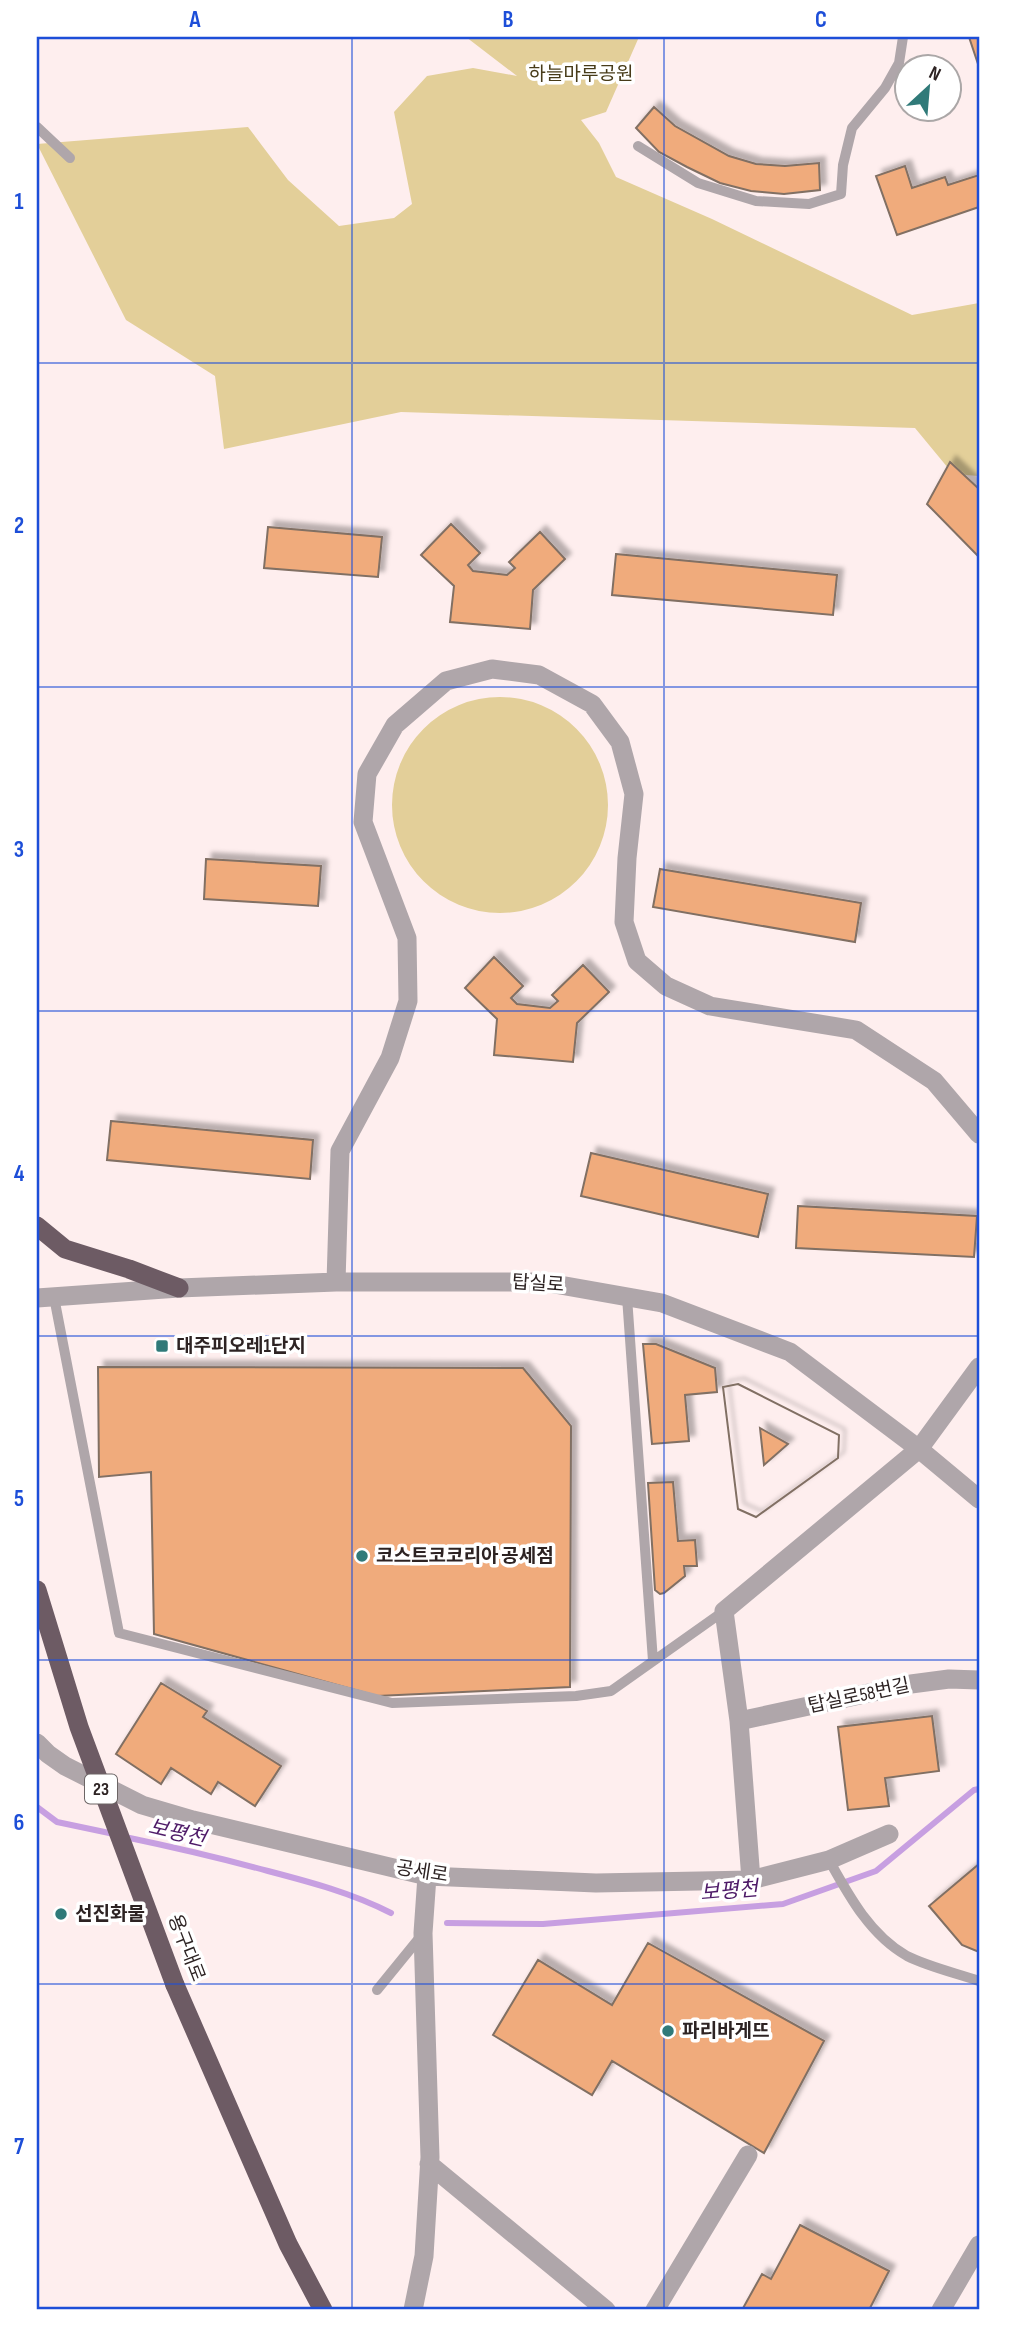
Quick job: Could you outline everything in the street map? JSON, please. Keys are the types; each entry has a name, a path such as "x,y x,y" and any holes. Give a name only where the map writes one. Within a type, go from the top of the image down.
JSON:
{"highway":[{"path":"37,1226 65,1249 130,1269 178,1288"},
{"name":"용구대로","path":"37,1590 79,1727 175,1985 288,2244 323,2310"}],"street":[{"path":"335,1282 340,1152 390,1058 408,1001 407,938 363,822 367,775 395,725 446,681 492,669 539,675 592,704 620,743 634,794 624,922 637,961 666,986 710,1006 856,1030 934,1081 979,1134"},
{"name":"탑실로","path":"46,1298 178,1288 335,1282 543,1282 662,1303 790,1352 919,1449 979,1499"},
{"path":"751,1880 739,1721 724,1611 919,1449 979,1367"},
{"name":"탑실로58번길","path":"739,1721 911,1684 949,1679 979,1681"},
{"name":"공세로","path":"37,1743 65,1766 142,1805 193,1820 427,1876 596,1883 751,1880 829,1860 889,1834"},
{"path":"413,2310 424,2256 429,2164 423,1933 427,1876"},
{"path":"655,2310 748,2155"},
{"path":"429,2164 606,2310"},
{"path":"941,2310 973,2269 979,2245"}],"lane":[{"path":"638,146 698,183 756,201 809,204 841,194 843,165 852,128 885,88 899,63 903,37"},
{"path":"37,127 70,158"},
{"path":"627,1297 653,1661"},
{"path":"46,1298 119,1633 393,1703 576,1696 611,1690 724,1611"},
{"path":"829,1860 854,1905 879,1933 907,1955 979,1981"},
{"path":"377,1990 423,1933"}],"green space":[{"name":"하늘마루공원","path":"466,37 639,37 606,112 581,120 599,143 616,177 712,219 912,315 979,303 979,476 953,474 915,428 401,412 224,449 215,376 126,320 37,144 248,127 288,180 339,226 394,218 412,204 394,112 427,76 473,68 517,76"},
{"path":"500,697 541,705 560,715 576,729 590,745 600,764 608,805 600,846 590,865 576,881 560,895 541,905 500,913 459,905 440,895 424,881 410,865 400,846 392,805 400,764 410,745 424,729 440,715 459,705"}],"building":[{"path":"969,37 979,37 979,67"},
{"path":"654,107 675,126 729,156 756,164 785,166 819,163 820,190 784,194 751,191 720,183 687,167 659,152 636,128"},
{"path":"905,166 912,188 945,177 948,185 979,175 979,207 897,235 876,176"},
{"path":"950,462 979,489 979,557 927,504"},
{"path":"451,524 480,553 468,565 473,571 507,575 515,568 509,562 540,532 565,559 533,590 530,629 450,622 454,586 421,555"},
{"path":"268,527 382,537 378,577 264,568"},
{"path":"616,554 837,575 833,615 612,595"},
{"path":"206,859 321,866 318,906 204,899"},
{"path":"660,869 861,903 855,942 653,907"},
{"path":"494,957 523,986 511,998 517,1004 550,1008 558,1001 552,995 583,965 609,992 577,1023 573,1062 494,1055 497,1019 465,988"},
{"path":"111,1121 313,1140 310,1179 107,1160"},
{"path":"591,1153 768,1194 758,1237 581,1196"},
{"path":"798,1206 977,1216 974,1257 796,1248"},
{"path":"643,1344 656,1344 715,1368 717,1392 685,1395 689,1441 652,1444"},
{"name":"코스트코코리아 공세점","path":"98,1367 523,1368 571,1426 570,1687 377,1696 154,1634 151,1472 99,1477"},
{"path":"738,1384 839,1435 838,1458 756,1517 738,1509 723,1387","holes":["760,1428 788,1444 764,1465"]},
{"path":"738,1384 839,1435 838,1458 756,1517 738,1509 723,1387"},
{"path":"673,1482 678,1541 695,1540 697,1566 684,1566 685,1576 660,1594 655,1590 648,1483"},
{"path":"161,1683 207,1711 203,1717 281,1766 255,1806 218,1782 211,1794 171,1768 161,1784 116,1754"},
{"path":"932,1716 939,1771 885,1778 889,1806 848,1810 838,1727"},
{"path":"979,1864 979,1952 962,1945 929,1906"},
{"path":"648,1943 824,2041 764,2153 612,2061 592,2095 493,2035 538,1960 612,2005"},
{"path":"800,2225 889,2271 869,2310 742,2310 762,2274 771,2279"}],"waterway":[{"name":"보평천","path":"447,1923 543,1924 783,1904 876,1871 974,1790 979,1789"},
{"name":"보평천","path":"37,1807 57,1822 114,1834"},
{"name":"보평천","path":"125,1837 315,1884 391,1913"}],"place":[{"name":"대주피오레1단지","path":"162,1346"},
{"name":"코스트코코리아 공세점","path":"362,1556"},
{"name":"선진화물","path":"61,1914"},
{"name":"파리바게뜨","path":"668,2031"}]}
